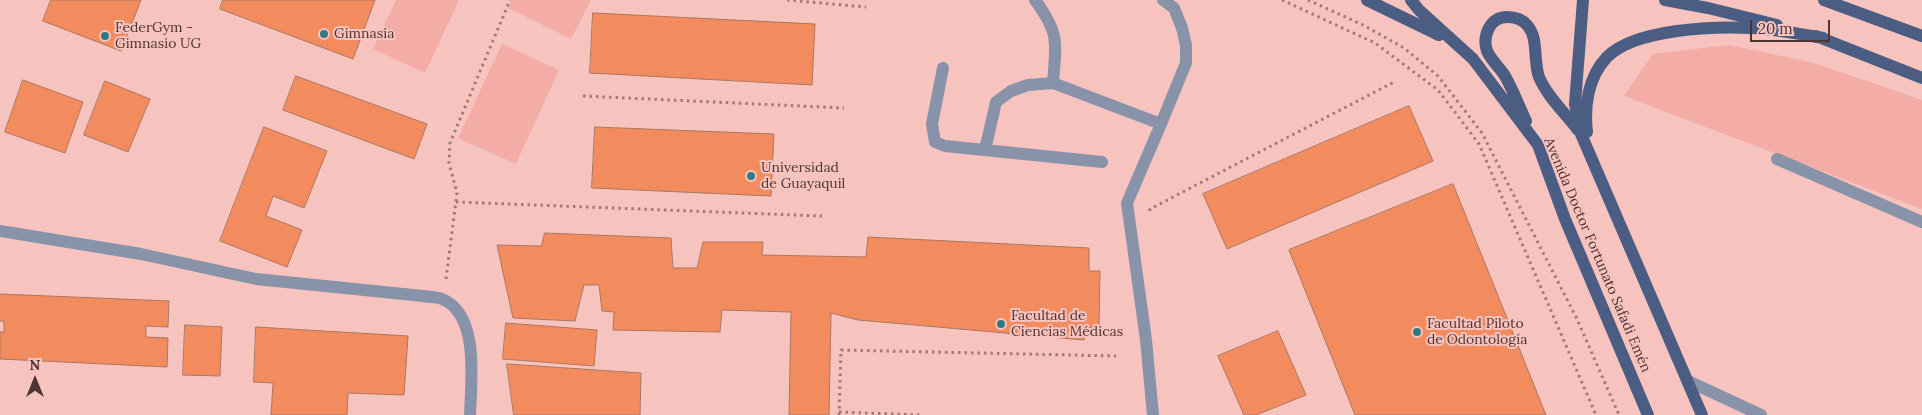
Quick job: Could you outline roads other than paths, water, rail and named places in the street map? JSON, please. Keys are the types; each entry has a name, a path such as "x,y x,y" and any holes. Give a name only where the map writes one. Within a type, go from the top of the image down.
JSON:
{"main road":[{"path":"1367,0 1404,16 1452,41"},
{"name":"Avenida Doctor Fortunato Safadi Emén","path":"1411,0 1419,10 1473,59 1538,145 1566,219 1648,415"},
{"path":"1583,0 1575,95 1581,134 1702,415"},
{"path":"1665,0 1760,20 1823,38 1922,78"},
{"path":"1693,0 1708,8"},
{"path":"1824,0 1922,36"},
{"path":"1538,145 1505,76 1487,51 1487,29 1493,21 1501,17 1520,19 1529,26 1534,38 1536,65 1539,76 1544,86 1581,134"},
{"path":"1589,152 1586,109 1588,94 1599,68 1608,56 1620,48 1658,33 1683,30 1751,28 1823,38"}],"street":[{"path":"1035,0 1053,28 1056,44 1053,83"},
{"path":"1153,415 1146,340 1127,203 1162,124 1186,63 1182,28 1174,8 1163,0"},
{"path":"943,68 932,124 935,142 945,146 1102,162"},
{"path":"985,150 996,102 1011,91 1028,85 1053,83 1162,124"},
{"path":"1777,159 1922,222"},
{"path":"0,231 141,254 256,279 423,296 443,300 458,310 467,328 471,343 470,415"},
{"path":"1688,381 1762,415"}],"place":[{"name":"Gimnasia","path":"324,34"},
{"name":"FederGym - Gimnasio UG","path":"105,36"},
{"name":"Universidad de Guayaquil","path":"751,176"},
{"name":"Facultad de Ciencias Médicas","path":"1001,324"},
{"name":"Facultad Piloto de Odontología","path":"1417,332"}]}
